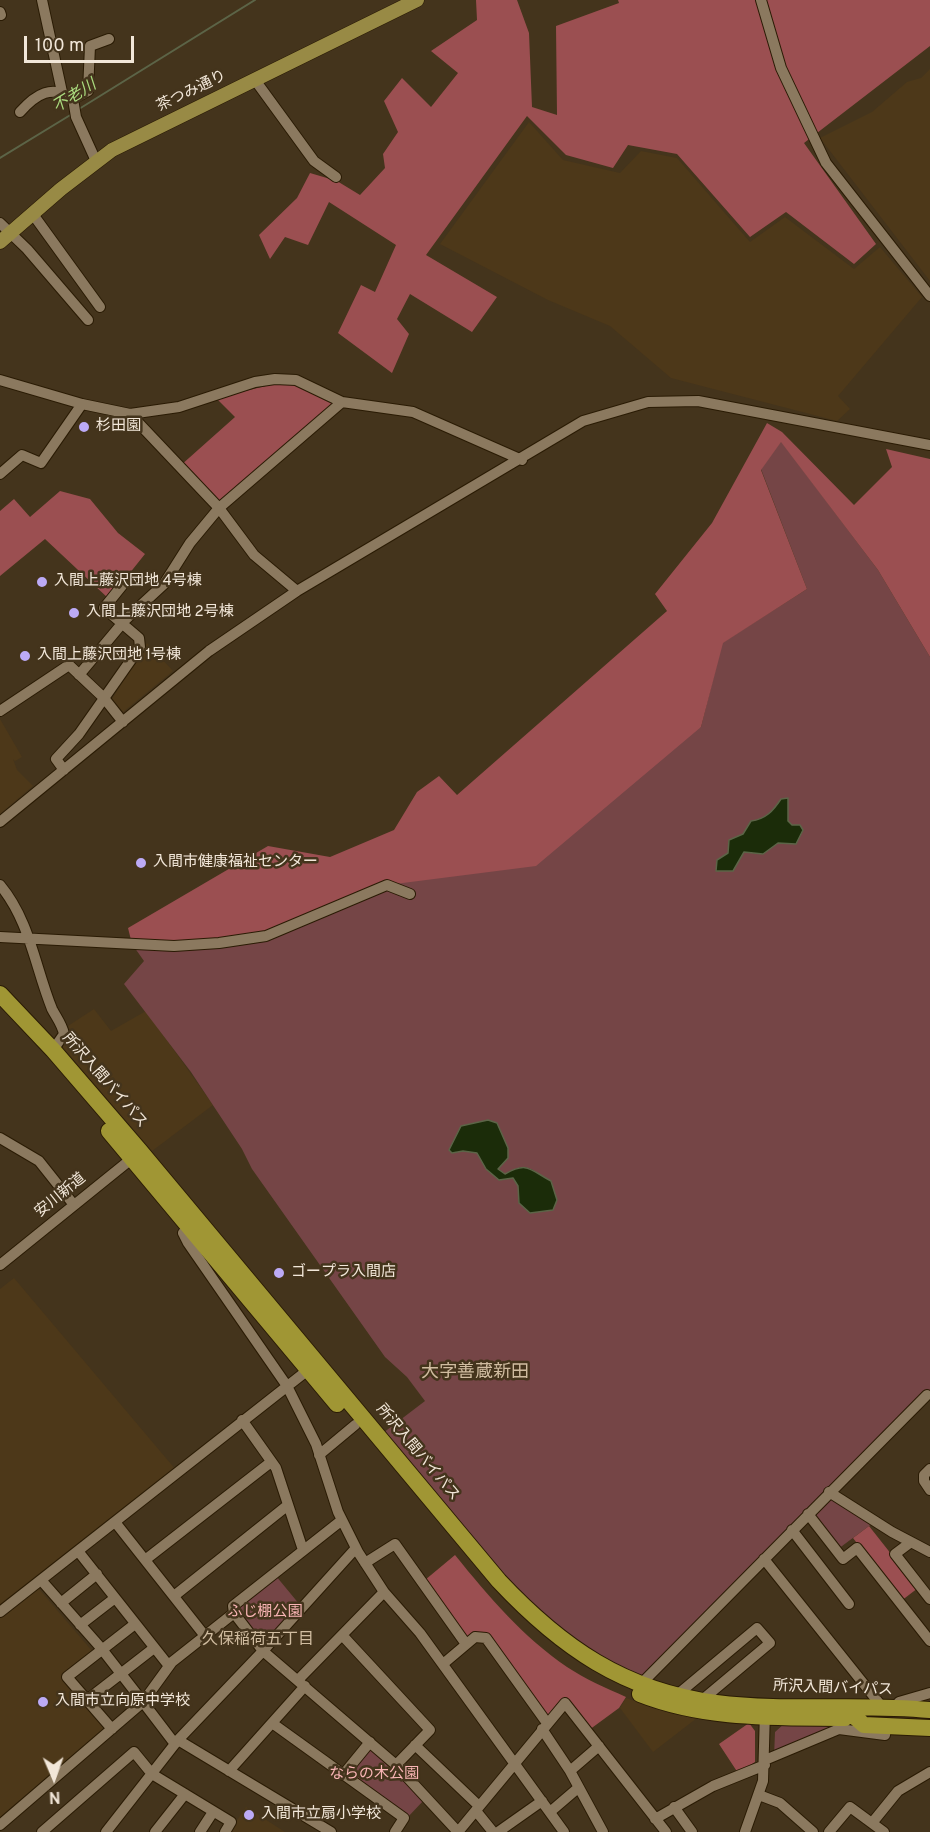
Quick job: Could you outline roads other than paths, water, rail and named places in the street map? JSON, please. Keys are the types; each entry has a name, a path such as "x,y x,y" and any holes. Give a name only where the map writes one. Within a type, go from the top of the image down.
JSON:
{"highway":[{"name":"所沢入間バイパス","path":"0,994 53,1050 136,1155 313,1366 499,1581 536,1620 598,1664 677,1695 765,1711 856,1718 930,1720"},
{"name":"所沢入間バイパス","path":"0,1010 136,1155 188,1227 313,1366 355,1425 506,1603 560,1652 593,1673 660,1702 711,1713 816,1706 881,1705 930,1710"},
{"path":"881,1705 899,1702 930,1702"},
{"path":"856,1718 864,1725 930,1728"}],"main road":[{"name":"茶つみ通り","path":"3,233 32,213 96,161 126,142 417,0"}],"street":[{"path":"42,0 62,92 74,109 96,161"},
{"path":"761,0 781,68 826,163 930,296"},
{"path":"74,109 88,91 90,46 109,39"},
{"path":"255,80 314,161 336,177"},
{"path":"20,112 34,98 45,92 62,92"},
{"path":"32,213 100,307"},
{"path":"3,233 27,249 88,320"},
{"path":"0,380 82,404 130,414 179,407 228,390 275,379 296,380 342,402 413,412 522,460"},
{"path":"0,822 209,651 297,591 522,460 582,422 625,407 671,400 698,401 930,445"},
{"path":"79,675 122,623 164,584 190,543 219,508 342,402"},
{"path":"0,474 22,455 41,463 82,404"},
{"path":"130,414 219,508 254,555 297,591"},
{"path":"64,770 56,759 79,734 140,646 139,638 104,608 129,577"},
{"path":"0,711 69,665 104,698 123,722"},
{"path":"0,885 18,912 30,938 52,1009 63,1027 64,1034 53,1050"},
{"path":"0,937 174,946 219,943 266,936 387,885 410,894"},
{"path":"0,1138 39,1161 74,1204"},
{"name":"安川新道","path":"0,1265 136,1155"},
{"path":"188,1227 183,1233 188,1243 287,1386 319,1455 342,1520 364,1563 384,1592 443,1664 564,1832"},
{"path":"0,1612 313,1366"},
{"path":"642,1683 927,1395"},
{"path":"242,1420 280,1478 303,1550"},
{"path":"319,1455 355,1425"},
{"path":"145,1560 271,1462"},
{"path":"930,1469 924,1475 924,1481 930,1490"},
{"path":"829,1492 930,1552"},
{"path":"174,1596 288,1505"},
{"path":"808,1514 843,1559 857,1548 930,1641"},
{"path":"342,1520 233,1606 234,1612 263,1651 396,1765 458,1832 565,1703 666,1832"},
{"path":"115,1522 205,1636"},
{"path":"792,1530 849,1605"},
{"path":"911,1542 896,1554 930,1599"},
{"path":"364,1563 395,1544 466,1644"},
{"path":"106,1832 177,1742 356,1548"},
{"path":"78,1551 168,1666"},
{"path":"764,1559 881,1705"},
{"path":"61,1603 97,1574"},
{"path":"40,1580 100,1648 177,1742 331,1832"},
{"path":"229,1771 272,1723 342,1635 384,1592"},
{"path":"80,1625 115,1598"},
{"path":"0,1825 143,1702 168,1666 234,1612"},
{"path":"112,1729 67,1677 100,1648 135,1624"},
{"path":"677,1695 758,1628 770,1643 702,1700"},
{"path":"342,1635 430,1730 396,1765"},
{"path":"443,1664 475,1637 486,1638 544,1726 603,1832"},
{"path":"87,1700 154,1648"},
{"path":"899,1702 930,1693"},
{"path":"745,1832 759,1795 765,1763 765,1711"},
{"path":"272,1723 404,1818 395,1832"},
{"path":"656,1819 713,1786 839,1729 885,1735 886,1726"},
{"path":"343,1775 370,1742"},
{"path":"415,1745 477,1808 493,1832"},
{"path":"570,1771 599,1746"},
{"path":"42,1832 134,1752 152,1774 231,1822 225,1832"},
{"path":"872,1823 898,1791 930,1772"},
{"path":"550,1812 578,1788"},
{"path":"154,1832 185,1794"},
{"path":"759,1795 780,1803 813,1832"},
{"path":"498,1832 542,1801"},
{"path":"674,1807 692,1832"},
{"path":"829,1832 850,1807 884,1832"},
{"path":"200,1832 213,1812"}],"waterway":[{"name":"不老川","path":"79,109 255,0"},
{"name":"不老川","path":"0,158 72,114"}],"place":[{"name":"杉田園","path":"84,427"},
{"name":"入間上藤沢団地 4号棟","path":"42,582"},
{"name":"入間上藤沢団地 2号棟","path":"74,613"},
{"name":"入間上藤沢団地 1号棟","path":"25,656"},
{"name":"入間市健康福祉センター","path":"141,863"},
{"name":"ゴープラ入間店","path":"279,1273"},
{"name":"入間市立向原中学校","path":"43,1702"},
{"name":"入間市立扇小学校","path":"249,1815"}],"district":[{"name":"大字善蔵新田","path":"475,1373"},
{"name":"久保稲荷五丁目","path":"258,1641"}],"park label":[{"name":"ふじ棚公園","path":"265,1613"},
{"name":"ならの木公園","path":"374,1775"}]}
